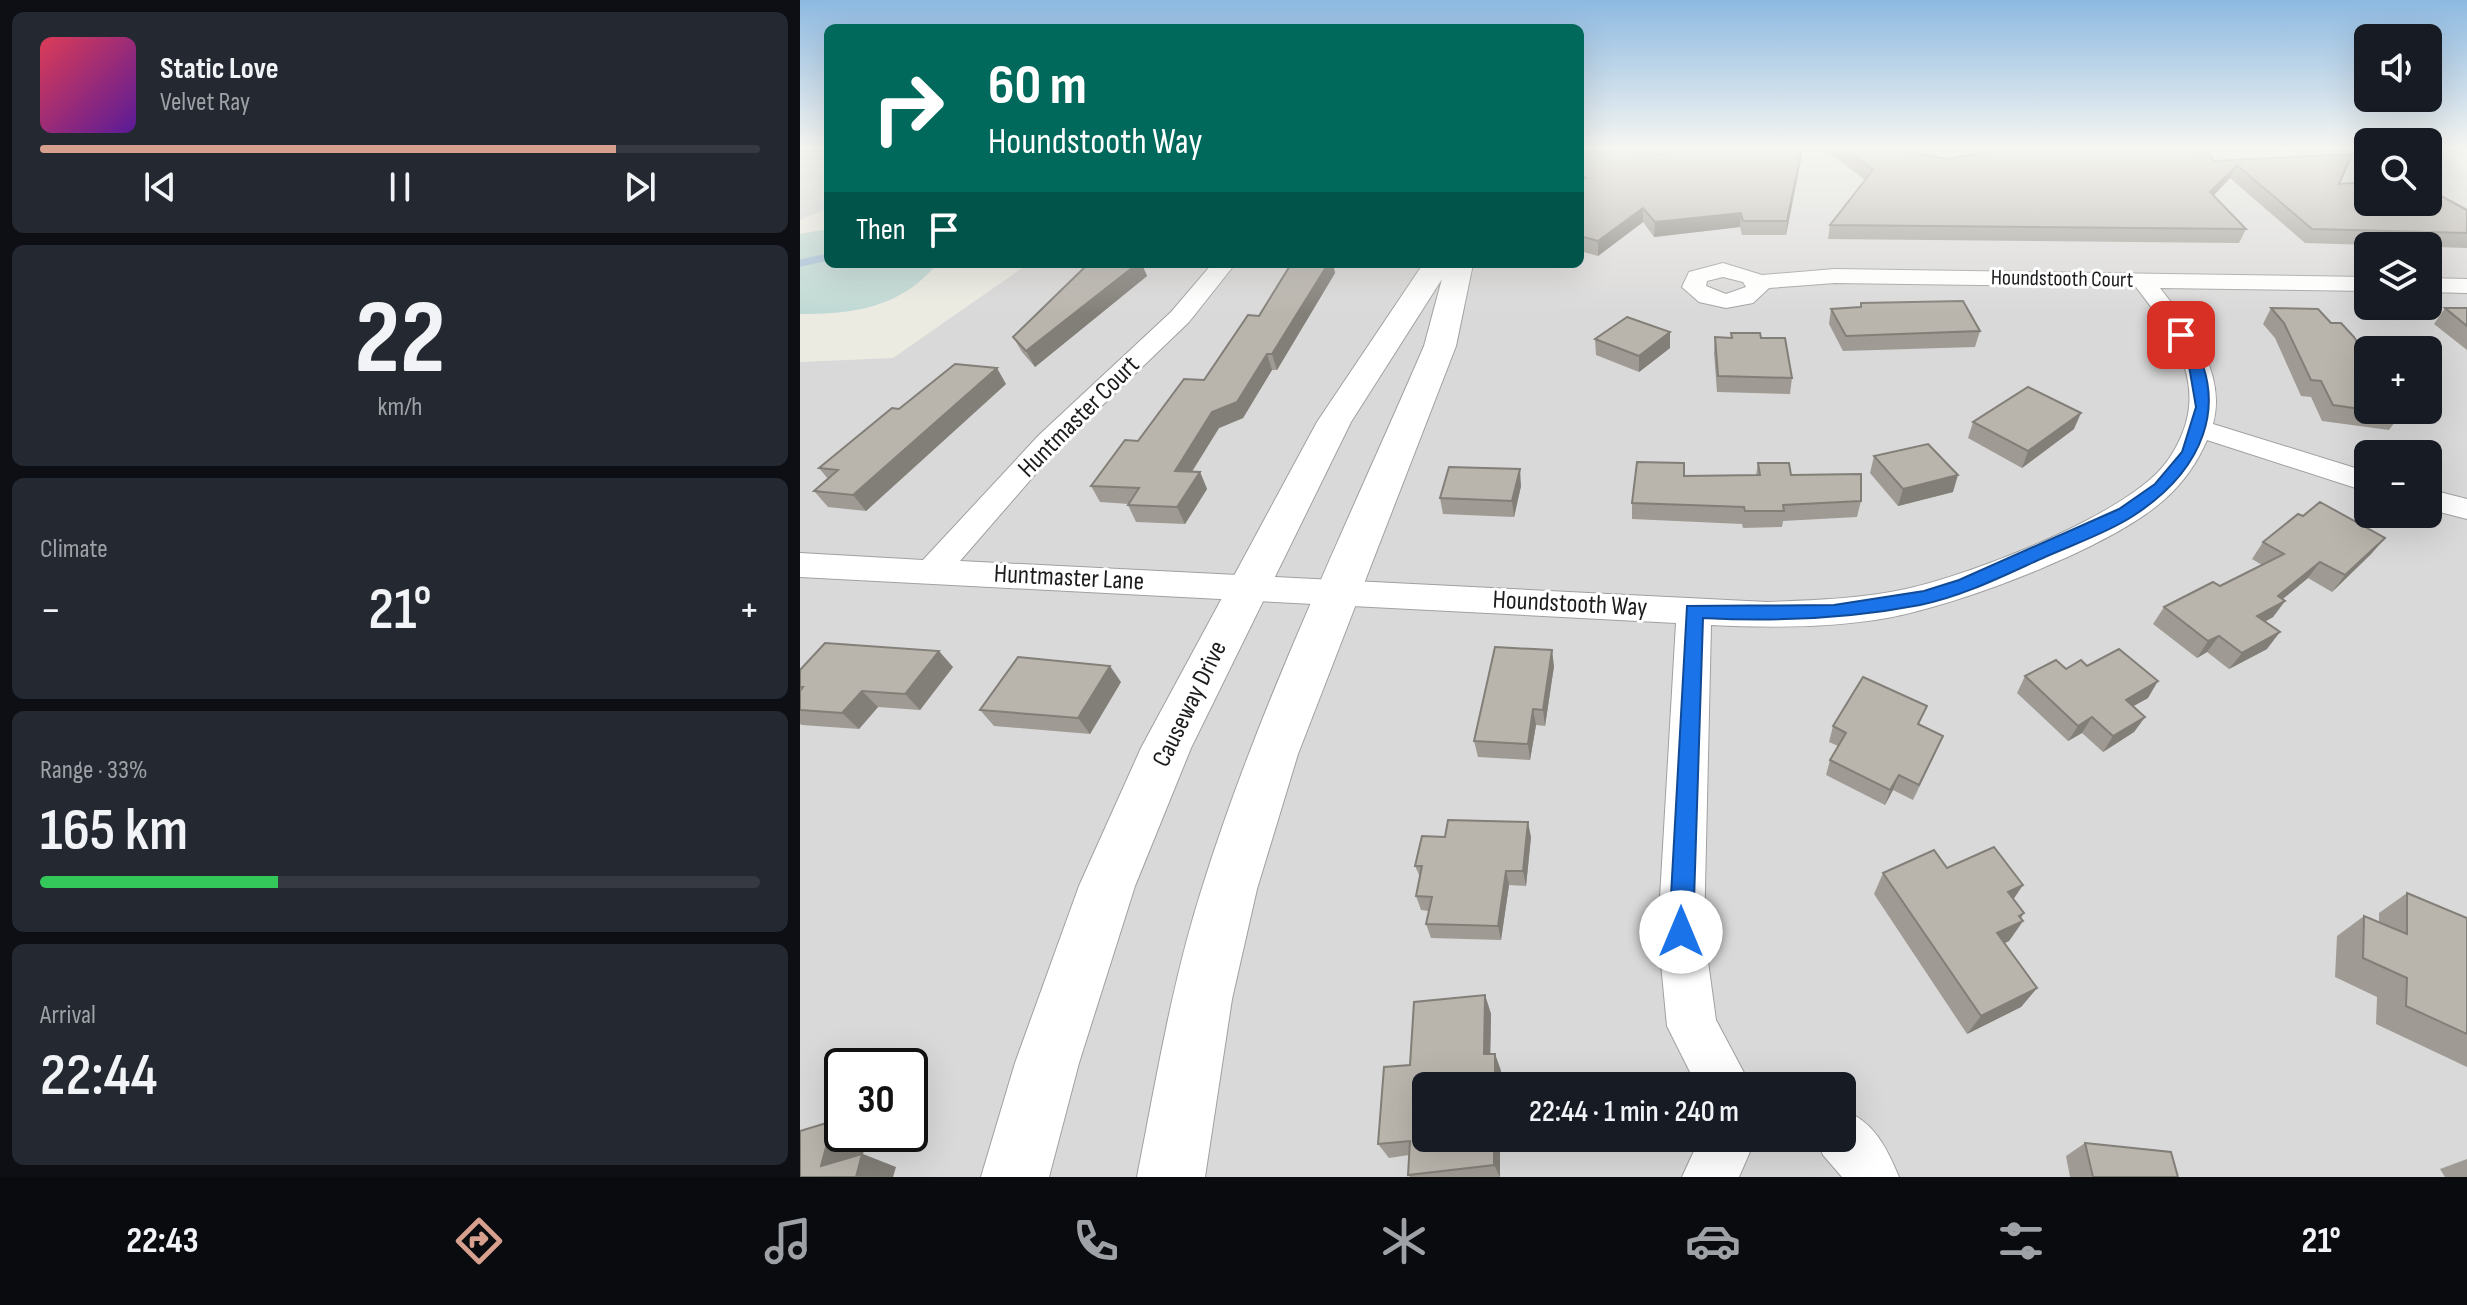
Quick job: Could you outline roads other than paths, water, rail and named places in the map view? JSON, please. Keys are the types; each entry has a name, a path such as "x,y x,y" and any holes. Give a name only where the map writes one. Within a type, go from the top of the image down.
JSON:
{"street":[{"name":"Huntmaster Court","path":"933,570 1049,441 1171,326 1221,268"},
{"name":"Causeway Drive","path":"1015,1177 1047,1063 1107,886 1166,748 1334,422 1434,268"},
{"path":"1171,1177 1202,999 1229,889 1273,754 1440,346 1458,268"},
{"name":"Houndstooth Court","path":"1756,282 1835,276 2354,284"},
{"name":"Houndstooth Way","path":"1338,593 1767,615 1834,612 1898,603 1966,585 2125,513 2161,487 2189,453 2204,407 2193,354 2142,280"},
{"path":"2442,285 2467,286"},
{"path":"2197,428 2354,478"},
{"path":"2442,503 2467,509"},
{"name":"Huntmaster Lane","path":"800,565 1338,593"},
{"path":"1694,611 1681,932 1692,1026 1717,1072"},
{"path":"1710,1177 1722,1152"},
{"path":"1856,1152 1865,1162 1871,1177"}],"waterway":[{"path":"800,263 824,258"}]}
